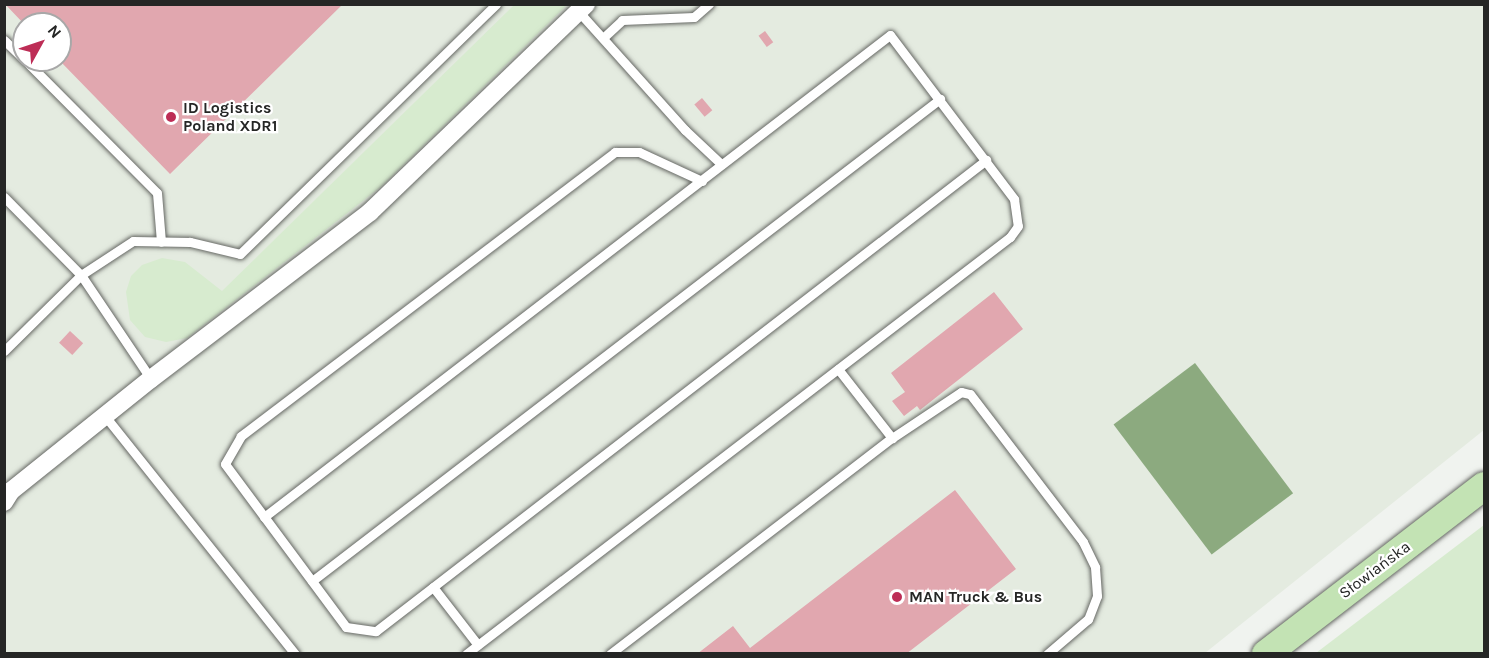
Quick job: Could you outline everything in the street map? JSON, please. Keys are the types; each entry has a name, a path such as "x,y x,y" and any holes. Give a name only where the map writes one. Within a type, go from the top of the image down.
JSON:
{"main road":[{"name":"Słowiańska","path":"1266,654 1485,486"}],"street":[{"path":"4,502 11,491 105,416 370,212 582,8"}],"lane":[{"path":"4,351 81,275 133,241 190,242 240,254 496,4"},
{"path":"604,37 622,20 694,16 709,4"},
{"path":"582,8 604,37 685,130 721,164"},
{"path":"264,517 890,35 1014,199 1018,226 1010,237 466,654"},
{"path":"36,72 157,193 161,242"},
{"path":"312,580 940,99"},
{"path":"702,181 639,152 615,152 241,436 225,464 346,627 376,631 986,160"},
{"path":"4,197 81,275 152,379"},
{"path":"838,369 892,438"},
{"path":"610,654 621,650 892,438 961,392 970,394 1083,542 1095,567 1097,596 1088,619 1047,654"},
{"path":"105,416 291,652"},
{"path":"433,588 478,645"}],"shaded area":[{"path":"4,5 1484,5 1484,430 1205,653 5,653"},
{"path":"514,5 567,5 382,186 187,338 166,342 145,337 130,320 126,292 131,276 142,265 162,258 185,262 222,291"},
{"path":"1195,363 1293,493 1212,555 1114,424"},
{"path":"1484,525 1484,653 1316,653"}],"building":[{"name":"ID Logistics Poland XDR1","path":"5,4 343,4 170,174 71,72 72,12 13,12"},
{"path":"765,31 773,42 767,47 759,36"},
{"path":"702,98 712,110 705,117 694,104"},
{"path":"994,292 1023,329 920,410 917,406 904,416 892,401 905,392 891,373"},
{"path":"70,331 83,343 72,355 59,343"},
{"name":"MAN Truck & Bus","path":"955,490 1016,569 906,654 697,654 733,626 750,648"}],"place":[{"name":"ID Logistics Poland XDR1","path":"171,117"},
{"name":"MAN Truck & Bus","path":"897,597"}]}
